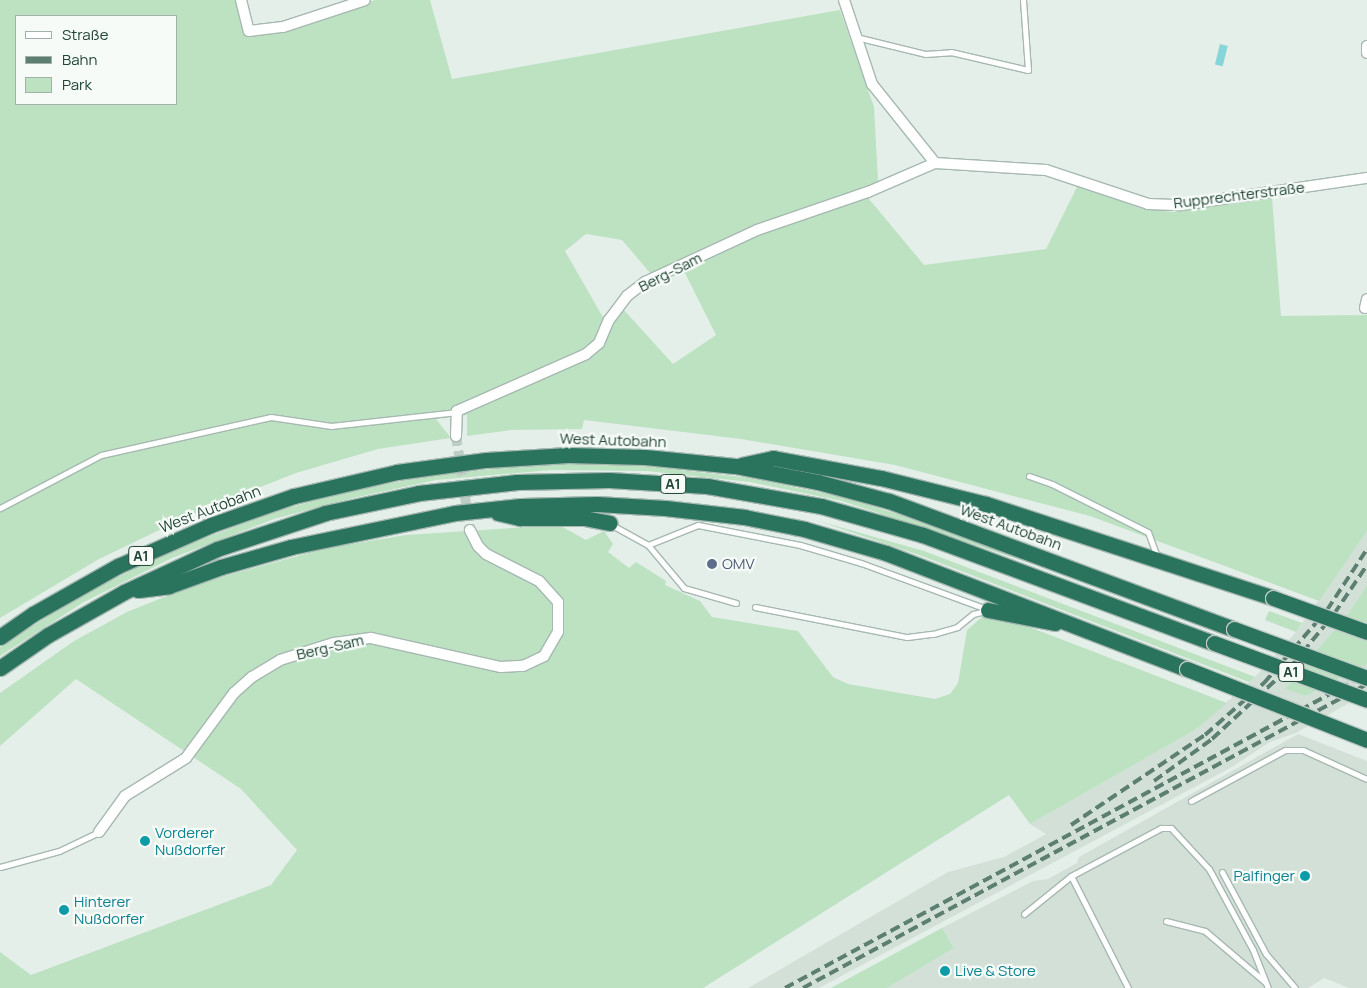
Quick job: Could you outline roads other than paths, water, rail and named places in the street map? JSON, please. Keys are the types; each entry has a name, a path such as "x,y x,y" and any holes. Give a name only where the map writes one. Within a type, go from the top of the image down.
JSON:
{"highway":[{"name":"West Autobahn","path":"0,637 32,614 118,566 211,524 294,496 397,472 486,460 568,455 645,456 735,466 818,482 889,501 1367,678"},
{"path":"735,466 773,458 881,478 986,504 1273,598 1367,632"},
{"name":"A1","path":"0,668 48,635 124,592 216,549 325,513 420,493 517,482 609,480 708,486 822,506 923,535 1367,700"},
{"path":"124,592 169,586 239,562 386,526 484,511 597,504 664,508 752,519 804,529 886,553 1367,740"},
{"path":"484,511 520,518 584,518 610,523"},
{"path":"988,610 1025,619 1074,626"}],"street":[{"path":"241,0 249,31 283,27 366,0"},
{"path":"844,0 872,84 935,163"},
{"path":"1367,46 1367,53"},
{"name":"Rupprechterstraße","path":"935,163 1046,170 1148,204 1181,205 1367,178"},
{"name":"Berg-Sam","path":"457,412 586,354 599,343 609,320 627,296 645,282 756,230 868,192 935,163"},
{"path":"456,436 457,412"},
{"name":"Berg-Sam","path":"99,832 125,796 186,758 234,693 252,677 280,660 334,643 371,638 501,667 523,666 544,656 554,643 558,632 558,602 539,581 486,554 478,546 470,530"}],"lane":[{"path":"856,37 925,54 951,52 1028,70 1023,0"},
{"path":"0,508 101,455 271,417 331,426 457,412"},
{"path":"1029,476 1052,484 1148,532 1158,560"},
{"path":"610,523 648,545 684,588 736,603"},
{"path":"648,545 698,525 710,526 800,545 861,563 988,610"},
{"path":"755,607 907,637 933,634 957,627 973,614 988,610"},
{"path":"1192,801 1285,750 1303,750 1367,779"},
{"path":"1024,914 1071,876 1161,828 1171,828 1210,869 1253,950 1266,985"},
{"path":"0,867 50,854 99,832"},
{"path":"1222,872 1266,954 1296,988"},
{"path":"1071,876 1128,988"},
{"path":"1166,921 1205,931 1266,985"}],"water":[{"path":"1220,44 1228,46 1223,66 1215,64"}],"tunnel":[{"path":"456,436 470,530"}],"railway":[{"path":"1071,825 1205,735 1264,683 1327,610 1367,549"},
{"path":"1154,781 1212,739 1293,664 1334,614 1367,565"},
{"path":"785,988 1367,674"},
{"path":"803,988 1367,684"}],"place":[{"name":"OMV","path":"712,564"},
{"name":"Vorderer Nußdorfer","path":"145,841"},
{"name":"Palfinger","path":"1305,876"},
{"name":"Hinterer Nußdorfer","path":"64,910"},
{"name":"Live & Store","path":"945,971"}]}
